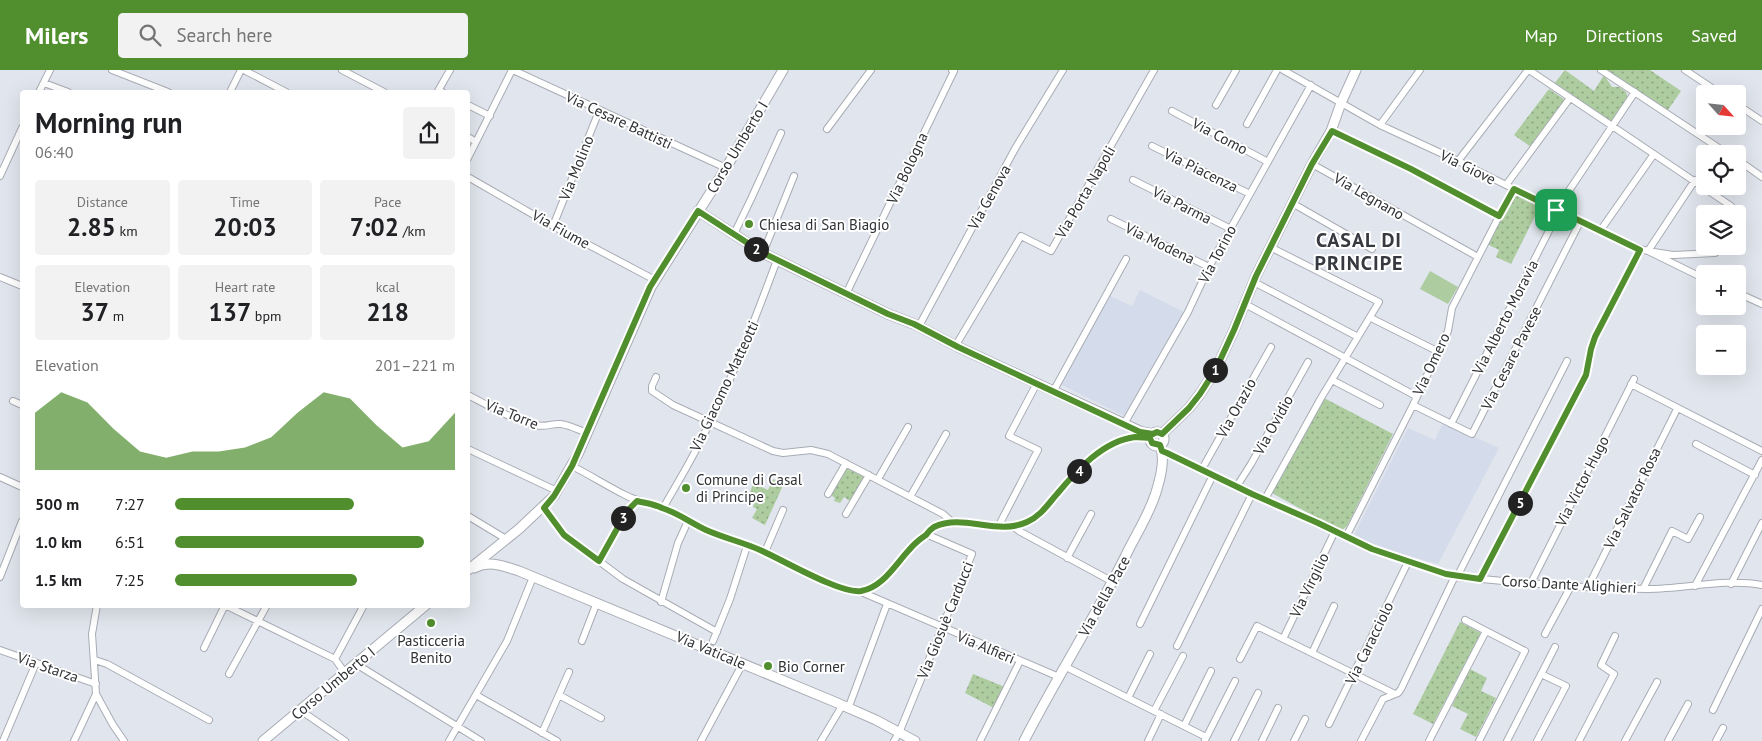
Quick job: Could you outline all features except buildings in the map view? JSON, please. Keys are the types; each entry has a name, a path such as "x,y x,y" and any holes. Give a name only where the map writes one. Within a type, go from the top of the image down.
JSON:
{"street":[{"path":"41,90 50,70"},
{"path":"112,70 163,90"},
{"path":"231,90 242,70 282,90"},
{"path":"342,70 380,90"},
{"path":"439,90 450,70"},
{"path":"470,154 513,70"},
{"name":"Via Cesare Battisti","path":"513,70 726,168"},
{"name":"Corso Umberto I","path":"470,569 544,508 557,491 572,466 655,280 726,168 783,70"},
{"path":"826,129 871,70"},
{"name":"Via Bologna","path":"846,294 954,71 952,70"},
{"name":"Via Genova","path":"919,326 1016,147 1064,70"},
{"name":"Via Porta Napoli","path":"956,345 1021,236 1051,252 1154,70"},
{"path":"1216,105 1236,70"},
{"path":"1247,124 1277,70"},
{"name":"Via Giove","path":"1283,70 1380,125 1458,161 1580,222 1640,250 1648,251 1696,275"},
{"path":"1161,448 1152,443 1155,435 1189,408 1216,369 1270,247 1312,164 1332,131 1341,103 1356,70"},
{"path":"1380,125 1420,70"},
{"path":"1458,161 1528,70 1695,180 1730,205"},
{"path":"1601,70 1714,145"},
{"path":"1685,70 1708,85"},
{"path":"44,83 63,90"},
{"name":"Via Torino","path":"1124,424 1188,312 1209,267 1311,85"},
{"name":"Via Alberto Moravia","path":"1451,424 1557,210 1635,92"},
{"path":"1506,186 1570,98"},
{"path":"470,106 490,116"},
{"path":"1746,110 1762,121"},
{"name":"Via Molino","path":"553,226 599,111"},
{"name":"Via Como","path":"1172,111 1268,162"},
{"path":"1332,131 1411,169 1499,216"},
{"path":"0,176 20,132"},
{"path":"734,234 781,133"},
{"path":"470,139 476,142"},
{"name":"Via Piacenza","path":"1152,146 1250,194"},
{"path":"1600,231 1654,154"},
{"name":"Via Legnano","path":"1312,164 1478,258"},
{"path":"1746,165 1762,176"},
{"path":"763,253 794,176"},
{"name":"Via Fiume","path":"470,178 553,226 655,280"},
{"name":"Via Parma","path":"1133,180 1231,229"},
{"path":"1695,180 1648,251 1673,255 1696,254"},
{"name":"Via Omero","path":"1346,537 1448,331 1452,308 1514,189"},
{"path":"1292,203 1372,249"},
{"path":"698,211 763,253 846,294 919,326 1140,432 1155,435"},
{"name":"Via Modena","path":"1111,219 1209,267"},
{"name":"Via Cesare Pavese","path":"1413,404 1472,434 1580,222"},
{"path":"1265,499 1332,380 1379,302 1270,247"},
{"path":"1480,579 1586,375 1595,337 1640,250"},
{"name":"Via Giacomo Matteotti","path":"663,508 710,422 755,321 777,260"},
{"path":"1054,390 1126,260"},
{"path":"0,277 20,285"},
{"path":"1254,282 1358,337"},
{"path":"1746,297 1762,304"},
{"path":"1245,304 1416,396"},
{"path":"1370,318 1438,351"},
{"name":"Via Orazio","path":"1202,469 1271,347"},
{"path":"1361,741 1383,699 1401,689 1456,577 1567,361"},
{"name":"Via Ovidio","path":"1236,486 1251,464 1308,362"},
{"path":"656,377 652,390 673,405 774,451 783,453 811,450 828,454 943,514 953,523"},
{"path":"1332,380 1380,405"},
{"name":"Via Victor Hugo","path":"1531,583 1632,382 1677,409"},
{"path":"998,527 1038,450 1009,436 1037,383"},
{"name":"Via Torre","path":"470,396 500,412 533,425 547,427 554,424 562,424 587,433"},
{"path":"13,401 20,404"},
{"path":"1677,409 1762,451"},
{"name":"Via Salvator Rosa","path":"1588,587 1677,409"},
{"path":"878,479 908,427"},
{"path":"910,496 946,434"},
{"path":"860,591 874,587 910,548 934,527 953,523 1014,527 1028,522 1039,515 1059,491 1095,455 1107,447 1135,437 1155,435"},
{"path":"1696,444 1755,475"},
{"name":"Corso Dante Alighieri","path":"1161,448 1252,494 1372,549 1456,577 1605,589 1674,589 1731,584 1762,585"},
{"name":"Via della Pace","path":"1024,741 1064,666 1113,582 1157,489 1163,455 1161,448"},
{"path":"470,450 557,491"},
{"path":"1695,586 1762,460"},
{"path":"828,494 846,463"},
{"name":"Via Alfieri","path":"572,466 637,501 663,508 706,530 765,552 820,579 840,587 860,591 1059,677"},
{"path":"846,514 869,474"},
{"path":"1140,624 1213,475"},
{"path":"0,477 20,486"},
{"path":"1177,646 1252,494"},
{"path":"599,561 627,511 637,501"},
{"path":"544,508 564,535 623,580 717,632"},
{"path":"765,552 783,510"},
{"path":"1067,558 1091,514"},
{"path":"470,517 503,541"},
{"path":"1643,589 1672,531 1688,539 1700,517"},
{"path":"661,602 678,542 688,521"},
{"path":"1731,584 1762,523"},
{"path":"0,577 20,526"},
{"path":"1014,527 1113,582"},
{"name":"Via Virgilio","path":"1283,639 1335,531"},
{"name":"Via Giosuè Carducci","path":"896,737 972,554 926,534"},
{"name":"Via Vaticale","path":"503,541 496,550 500,560 533,577"},
{"path":"713,641 747,546"},
{"name":"Via Caracciolo","path":"1329,724 1408,562"},
{"name":"Via Vaticale","path":"470,570 479,566 494,564 533,577 597,602 876,720 896,737 914,741"},
{"path":"449,741 507,641 533,577"},
{"path":"1545,634 1571,586"},
{"path":"582,641 597,602"},
{"path":"821,741 845,707 887,604"},
{"path":"1312,653 1334,606"},
{"path":"74,741 96,694 92,634 96,608"},
{"path":"204,648 224,608"},
{"path":"231,608 335,659 345,673"},
{"path":"229,674 265,608"},
{"path":"335,659 362,608"},
{"name":"Corso Umberto I","path":"263,741 422,608"},
{"path":"1713,710 1762,609"},
{"path":"1465,620 1526,651 1479,741"},
{"path":"1240,659 1257,626 1395,694"},
{"path":"1429,741 1486,631"},
{"path":"1579,741 1614,674 1600,665 1615,636"},
{"path":"1507,741 1555,647"},
{"name":"Via Starza","path":"0,650 96,684"},
{"path":"1128,698 1150,654"},
{"path":"1148,741 1158,713 1184,656"},
{"path":"95,660 108,664 209,720"},
{"path":"980,741 1020,661"},
{"path":"5,740 36,663"},
{"path":"701,741 743,663"},
{"path":"356,664 481,741"},
{"path":"1064,666 1184,726 1205,739 1234,681"},
{"path":"1184,726 1211,671"},
{"path":"542,733 569,672"},
{"path":"1537,741 1566,686 1542,674"},
{"path":"1625,741 1657,682"},
{"path":"1234,741 1258,693"},
{"path":"96,694 112,724 124,741"},
{"path":"476,695 557,741"},
{"path":"559,696 602,718"},
{"path":"1668,741 1688,704"},
{"path":"1262,741 1278,708"},
{"path":"300,710 345,741"},
{"path":"1294,741 1305,719"},
{"path":"1716,741 1723,728"}],"shaded area":[{"path":"1140,290 1184,312 1124,416 1060,384 1110,296 1132,306"},
{"path":"1443,423 1499,448 1438,564 1394,552 1371,544 1354,535 1408,428 1435,440"}],"green space":[{"path":"1565,70 1594,91 1604,75 1612,87 1619,87 1626,92 1628,98 1612,122 1554,84"},
{"path":"1607,70 1650,70 1681,91 1668,110"},
{"path":"1549,89 1565,100 1531,147 1514,135"},
{"path":"1515,194 1540,206 1511,264 1496,257 1499,250 1487,244"},
{"path":"1430,271 1458,287 1448,304 1420,289"},
{"path":"1324,398 1393,434 1347,526 1341,531 1272,493"},
{"path":"846,468 864,477 850,501 844,497 840,503 834,501 835,498 831,495"},
{"path":"781,477 785,481 765,525 752,518 757,509 753,507 755,501 748,498 754,481 759,481 757,485 768,490 773,479 779,482"},
{"path":"1460,622 1481,633 1433,724 1413,714"},
{"path":"1470,669 1487,678 1481,691 1496,698 1476,737 1460,729 1468,714 1452,706"},
{"path":"973,674 1005,687 994,708 965,693"}],"place":[{"name":"Chiesa di San Biagio","path":"749,224"},
{"name":"Comune di Casal di Principe","path":"686,488"},
{"name":"Pasticceria Benito","path":"431,623"},
{"name":"Bio Corner","path":"768,666"}],"district":[{"name":"CASAL DI PRINCIPE","path":"1359,252"}],"route":[{"path":"1332,131 1411,169 1499,216 1514,189 1556,210 1640,250 1595,337 1586,375 1480,579 1446,574 1372,549 1162,451 1160,445 1154,445 1150,438 1135,437 1107,447 1095,455 1059,491 1039,515 1028,522 1014,527 953,523 934,527 910,548 874,587 860,591 840,587 820,579 758,549 706,530 663,508 637,501 627,511 599,561 564,535 544,508 554,496 572,466 650,287 698,211 763,253 854,298 914,324 958,347 1054,390 1140,432 1153,434 1160,432 1162,434 1189,408 1216,369 1256,276 1312,164 1332,131"}]}
